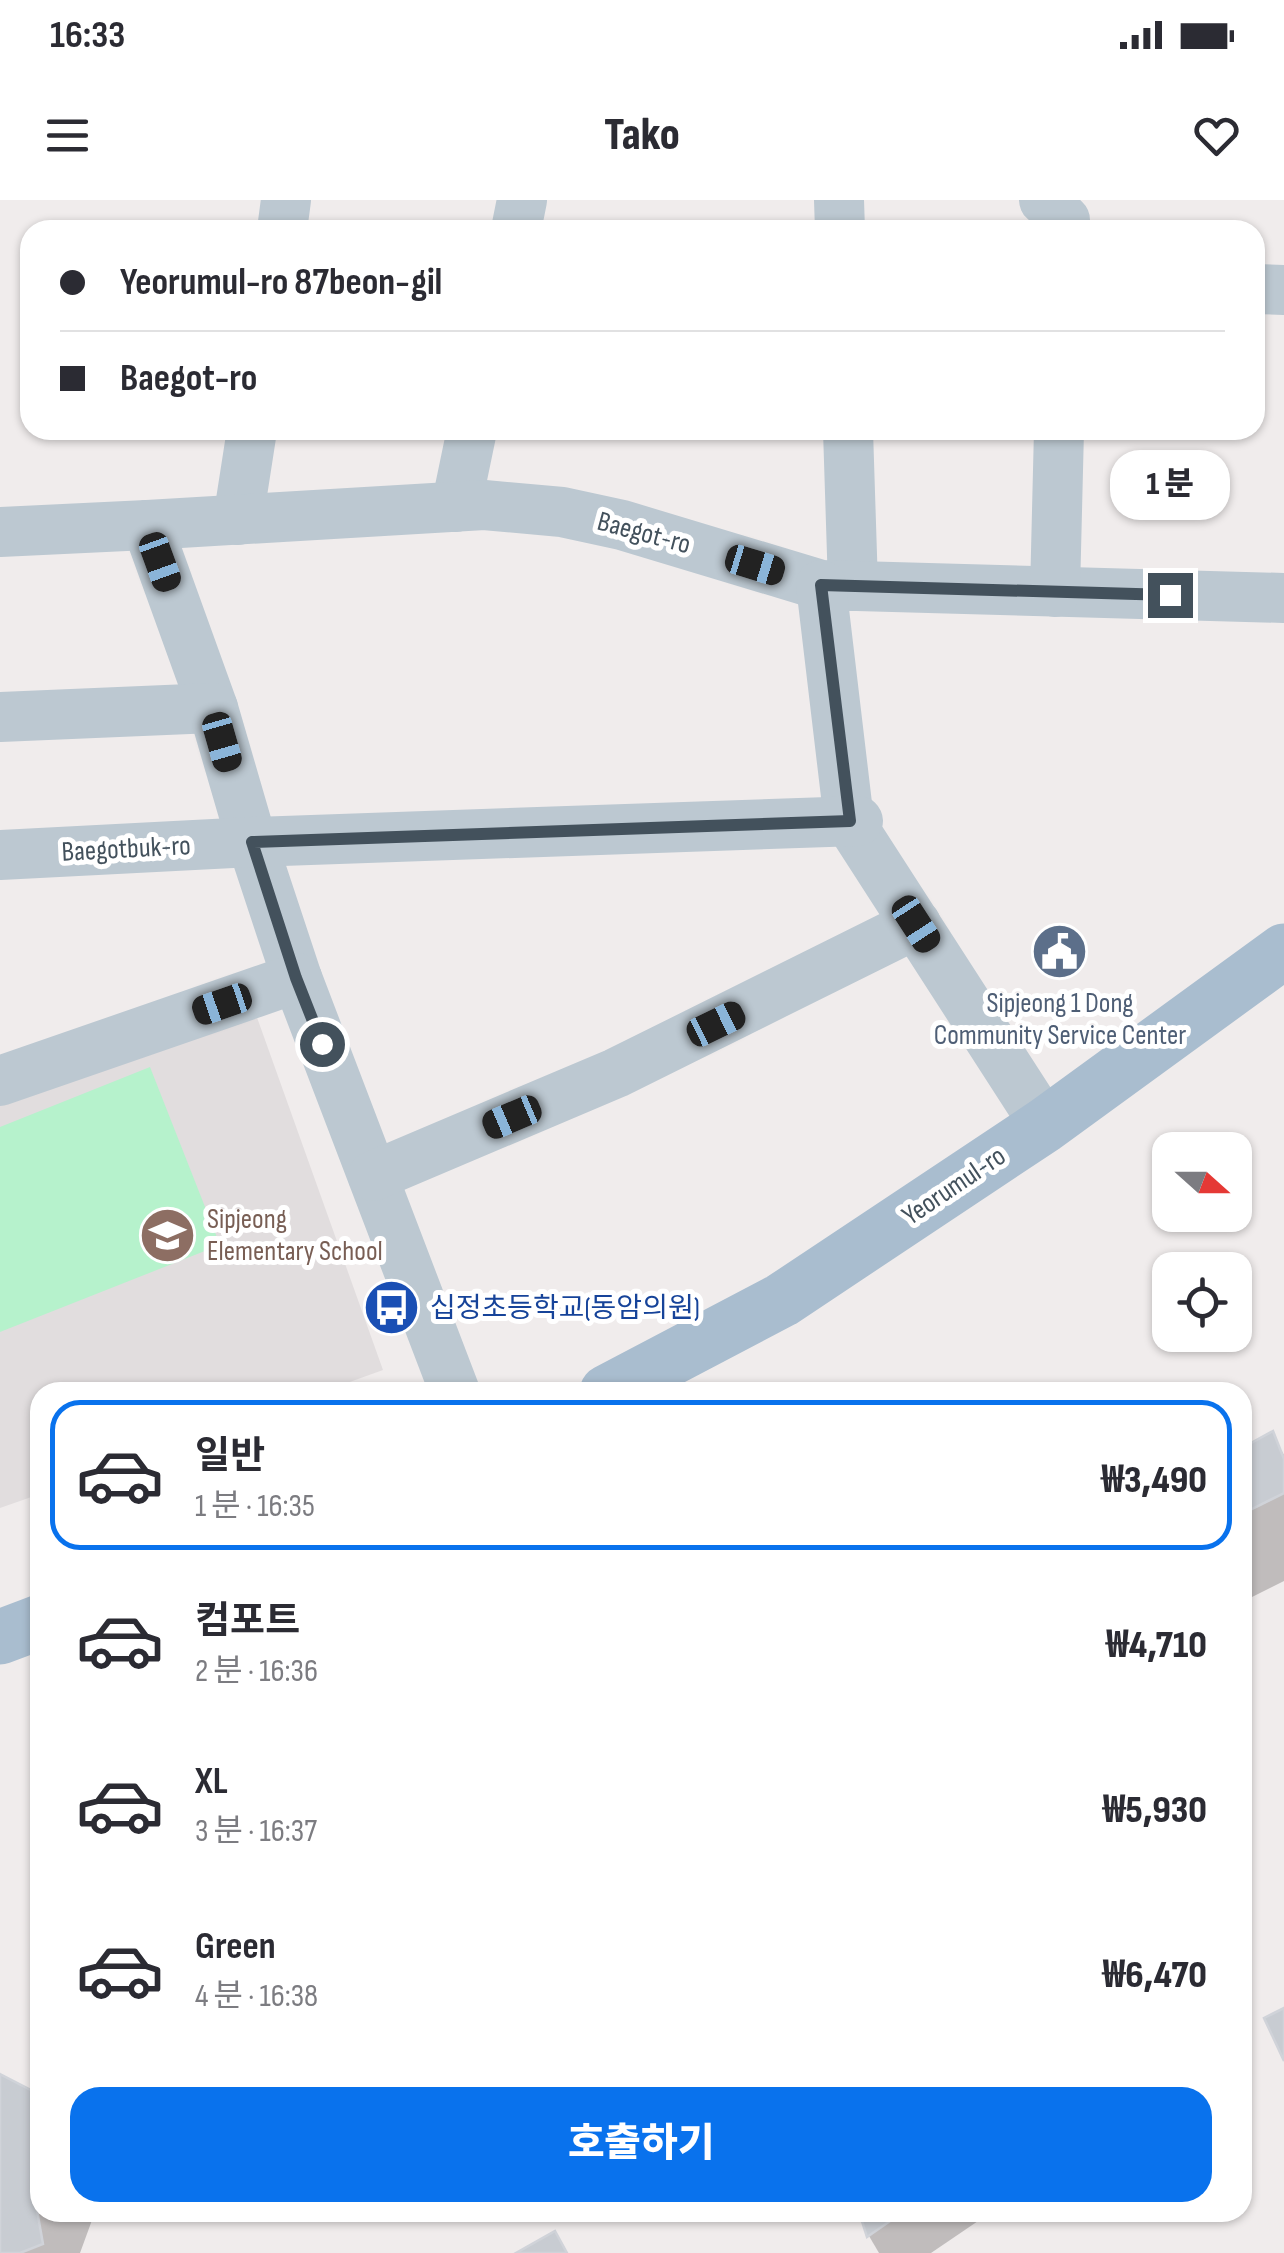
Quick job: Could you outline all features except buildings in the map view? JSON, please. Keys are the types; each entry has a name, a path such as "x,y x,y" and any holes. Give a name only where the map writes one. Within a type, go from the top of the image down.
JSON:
{"main road":[{"name":"Yeorumul-ro","path":"625,1382 782,1300 1045,1125 1284,951"},
{"path":"0,1637 30,1626"}],"street":[{"path":"1044,200 1065,220"},
{"path":"238,520 250,440"},
{"path":"456,507 470,440"},
{"path":"847,440 837,585 854,821 1045,1125"},
{"path":"1055,592 1060,440"},
{"name":"Baegot-ro","path":"0,532 484,505 562,512 622,524 837,585 1284,598"},
{"path":"147,526 212,708 296,978 450,1382"},
{"path":"0,717 212,708"},
{"name":"Baegotbuk-ro","path":"0,855 854,821"},
{"path":"373,1176 616,1073 916,924"},
{"path":"0,1081 296,978"}],"shaded area":[{"name":"Sipjeong Elementary School","path":"254,1009 383,1370 350,1382 30,1382 30,1498 0,1508 0,1100"}],"green space":[{"path":"150,1067 220,1245 0,1332 0,1127"}],"place":[{"name":"Sipjeong 1 Dong Community Service Center","path":"1060,952"},
{"name":"Sipjeong Elementary School","path":"168,1235"},
{"name":"십정초등학교(동암의원)","path":"391,1308"}],"route":[{"path":"322,1044 252,842 850,821 821,585 1170,595"}]}
